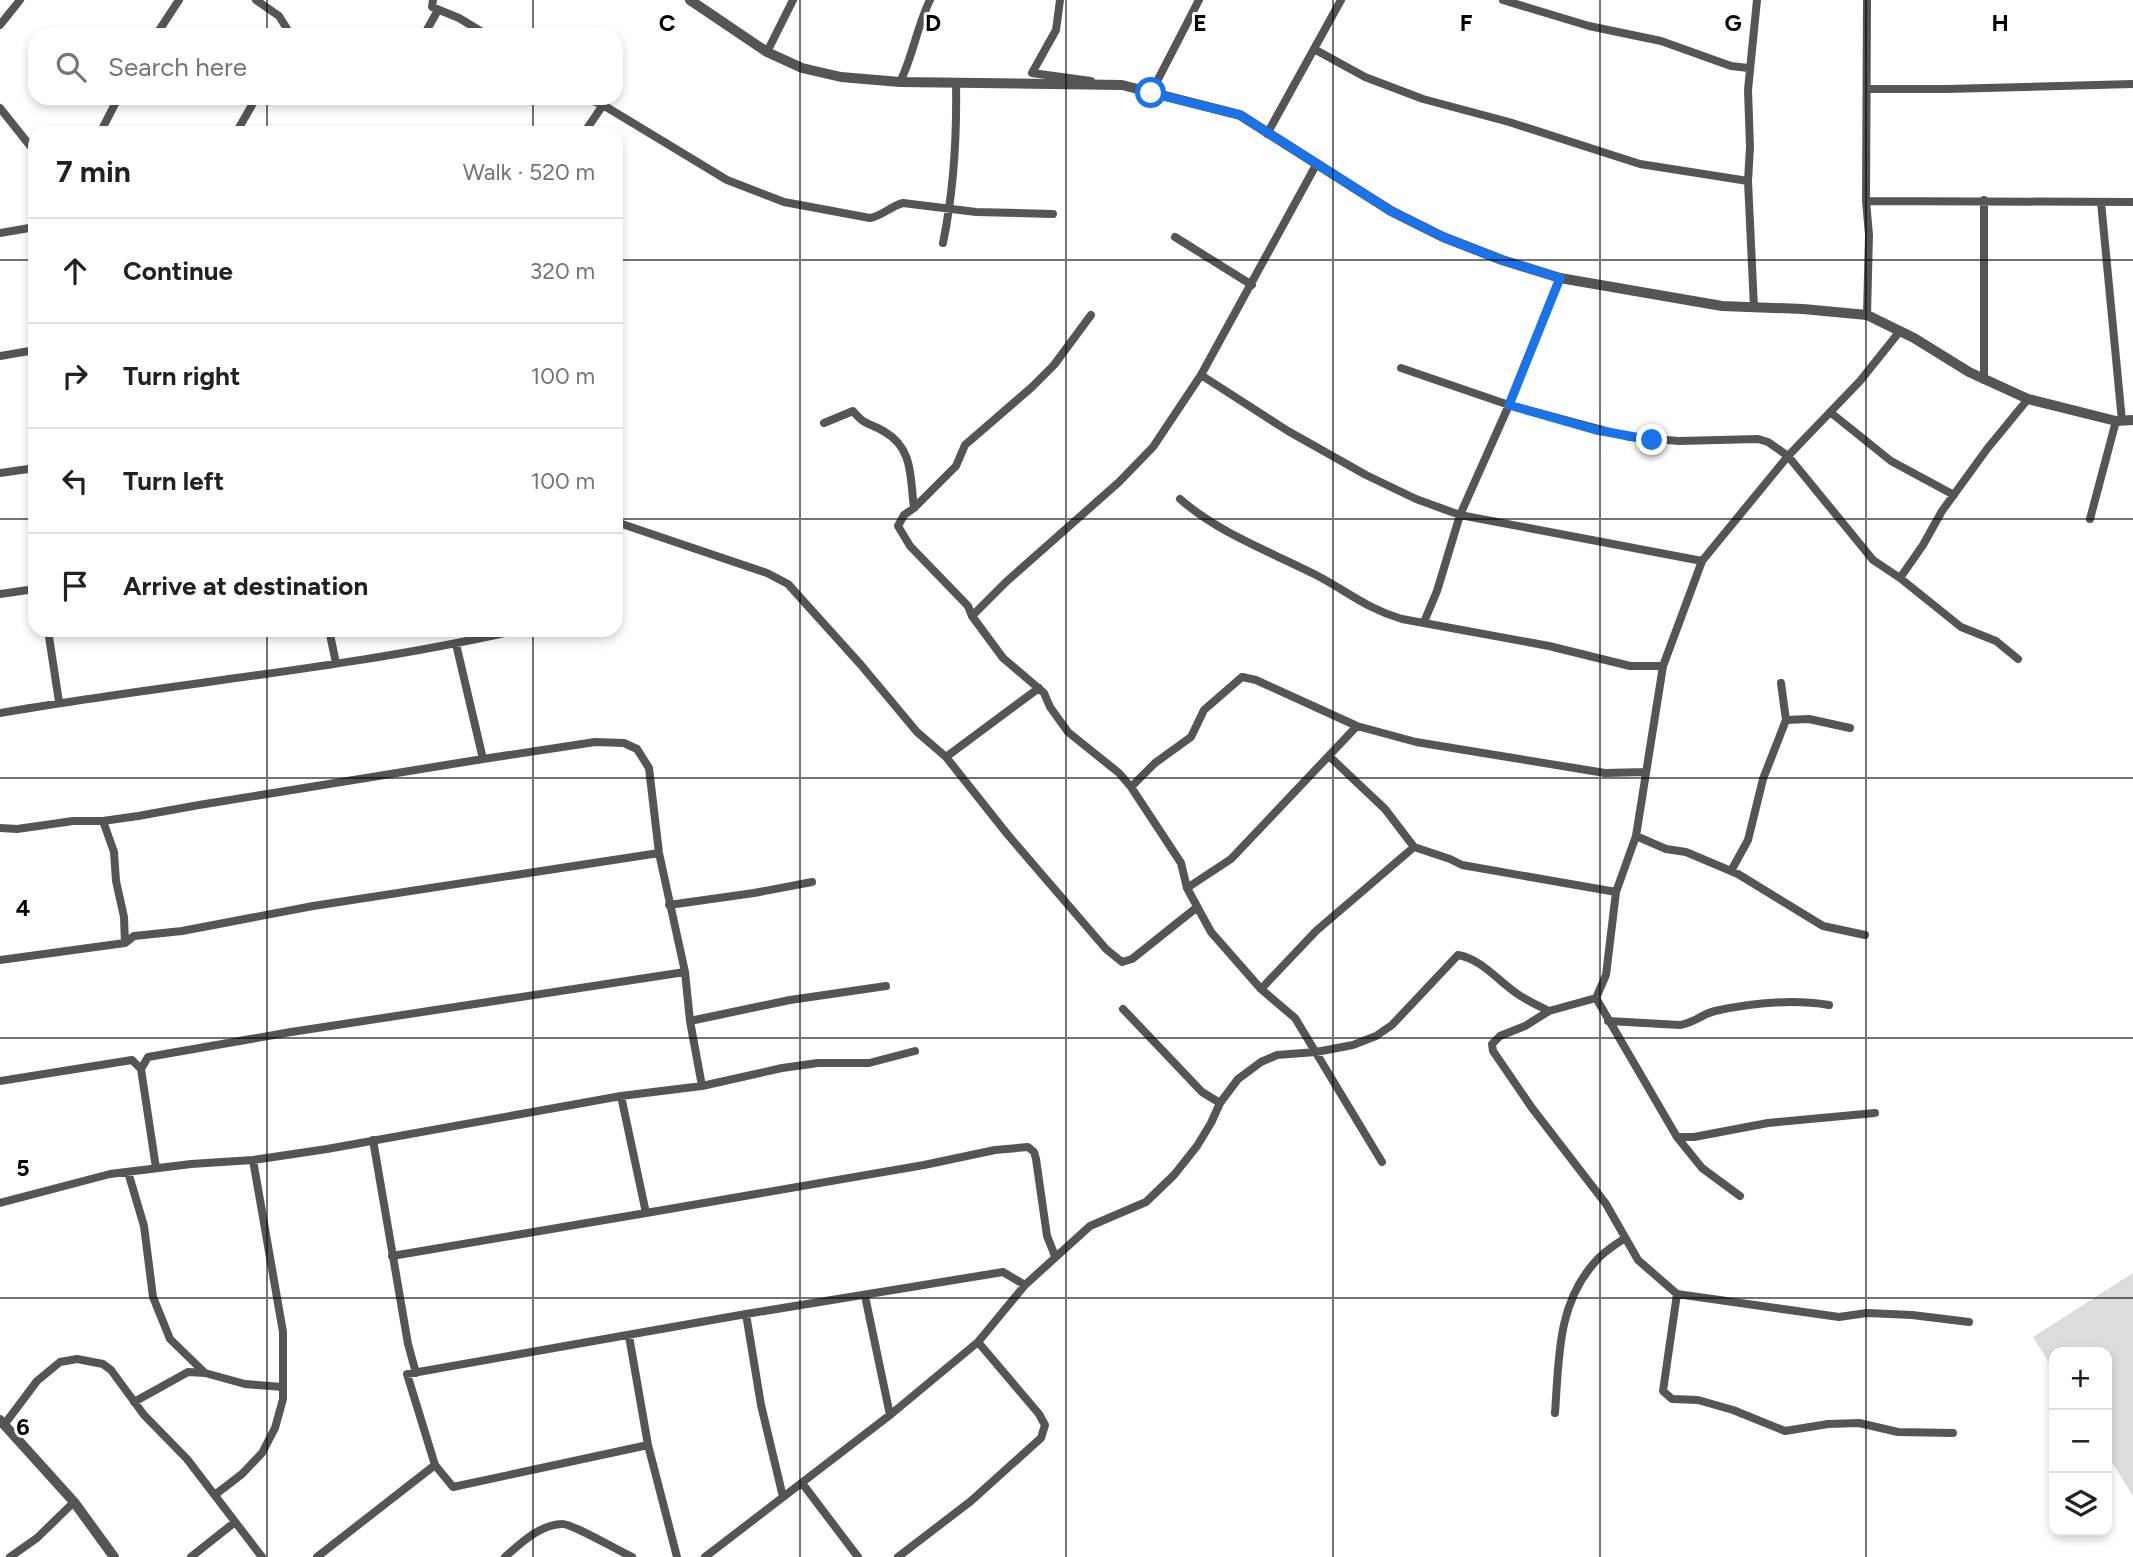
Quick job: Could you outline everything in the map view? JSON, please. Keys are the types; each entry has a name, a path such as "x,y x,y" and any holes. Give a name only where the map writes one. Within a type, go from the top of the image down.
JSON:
{"street":[{"path":"0,25 20,0"},
{"path":"161,28 179,0"},
{"path":"256,0 279,16 286,28"},
{"path":"433,0 432,7 475,28"},
{"path":"690,0 767,51 802,68 841,77 900,82 1122,85"},
{"path":"767,51 793,0"},
{"path":"900,82 910,61 930,0"},
{"path":"1059,0 1056,30 1032,73 1122,85 1240,115 1391,211 1443,237 1502,260 1560,278 1722,306 1867,315 1984,380 2028,399 2124,421"},
{"path":"1151,93 1199,0"},
{"path":"1267,134 1341,0"},
{"path":"1503,0 1589,26 1661,40 1731,66 1748,68"},
{"path":"1754,308 1748,181 1748,68 1757,0"},
{"path":"1867,0 1867,315"},
{"path":"428,28 438,10"},
{"path":"1314,50 1365,77 1423,99 1509,122 1640,164 1748,181"},
{"path":"943,243 951,207 957,140 956,82"},
{"path":"1868,89 2133,84"},
{"path":"104,126 114,105"},
{"path":"240,126 252,105"},
{"path":"589,126 603,105 727,180 784,202 870,218 903,203 976,212 1053,214"},
{"path":"1,112 28,144"},
{"path":"972,616 1006,582 1109,491 1153,447 1201,375 1316,165"},
{"path":"1984,200 1984,380"},
{"path":"1866,201 2133,202"},
{"path":"2090,519 2124,421 2101,202"},
{"path":"0,233 28,228"},
{"path":"1175,237 1252,285"},
{"path":"1424,622 1437,591 1460,515 1509,405 1560,278"},
{"path":"1091,315 1054,365 965,445 956,466 914,508 904,514 898,526 910,546 968,606 972,616 1009,664 1039,688 1068,732 1119,773 1131,787 1181,863 1187,888 1211,932 1261,989 1295,1018 1382,1162"},
{"path":"1596,998 1606,975 1616,892 1636,836 1663,666 1702,561 1788,456 1860,381 1900,331"},
{"path":"0,356 28,351"},
{"path":"1401,368 1509,405 1629,438 1679,441 1758,439 1768,442 1788,456 1873,559 1961,626 1996,641 2018,659"},
{"path":"1201,375 1288,431 1366,475 1416,499 1460,515 1702,561"},
{"path":"1900,578 1954,495 2028,399"},
{"path":"824,423 853,411 862,423 891,435 900,445 911,467 914,508"},
{"path":"1830,412 1891,461 1954,495"},
{"path":"0,473 28,469"},
{"path":"1180,499 1232,535 1317,575 1382,613 1549,646 1622,665 1663,666"},
{"path":"623,524 767,573 788,584 917,732 946,757 1008,835 1106,949 1122,962 1132,960 1196,908"},
{"path":"0,594 28,590"},
{"path":"49,637 59,702"},
{"path":"330,637 336,663"},
{"path":"0,713 59,702 336,663 487,637"},
{"path":"456,644 483,759"},
{"path":"1131,787 1155,763 1191,737 1204,710 1242,677 1256,680 1357,726 1416,742 1605,774 1646,772"},
{"path":"1731,871 1748,840 1760,787 1786,720 1782,683"},
{"path":"946,757 1039,688"},
{"path":"1786,720 1809,719 1850,728"},
{"path":"1187,888 1231,859 1357,726"},
{"path":"1,827 17,829 73,821 103,821 595,742 624,743 637,749 649,768 659,853 685,972 690,1021 702,1086"},
{"path":"1329,756 1385,809 1414,847 1462,865 1616,892"},
{"path":"103,821 114,852 116,881 124,916 125,943"},
{"path":"1636,836 1666,849 1686,852 1731,871 1823,926 1865,935"},
{"path":"1261,989 1316,931 1414,847"},
{"path":"0,960 125,943 134,936 182,931 313,906 659,853"},
{"path":"670,905 812,882"},
{"path":"705,1557 890,1415 978,1342 1026,1285 1090,1226 1146,1202 1174,1175 1197,1146 1220,1103 1238,1079 1261,1062 1277,1055 1316,1052 1353,1045 1376,1036 1392,1025 1458,955 1488,970 1518,995 1549,1011"},
{"path":"0,1081 291,1032 685,972"},
{"path":"690,1021 790,1000 886,986"},
{"path":"1596,998 1549,1011 1525,1026 1500,1035 1492,1044 1493,1051 1532,1108 1606,1204 1638,1260 1677,1294 1839,1317 1867,1313 1969,1322"},
{"path":"1596,998 1677,1137 1702,1168 1740,1196"},
{"path":"1608,1021 1680,1025 1713,1012 1768,1003 1829,1005"},
{"path":"1123,1009 1202,1092 1220,1103"},
{"path":"0,1203 128,1172 253,1160 621,1096 702,1086 782,1068 818,1063 869,1063 915,1051"},
{"path":"141,1069 148,1057"},
{"path":"132,1060 141,1069 156,1168"},
{"path":"621,1096 646,1213"},
{"path":"1677,1137 1694,1137 1768,1123 1875,1113"},
{"path":"373,1140 408,1344 416,1373"},
{"path":"392,1256 924,1165 995,1150 1028,1147 1034,1152 1036,1159 1039,1195 1047,1236 1055,1256"},
{"path":"216,1494 242,1474 262,1453 275,1428 284,1399 283,1332 253,1160"},
{"path":"128,1172 144,1226 153,1297 170,1339 205,1373"},
{"path":"1555,1413 1560,1345 1572,1295 1596,1260 1625,1238"},
{"path":"648,1445 453,1487 435,1465 407,1374 1003,1272 1026,1285"},
{"path":"1677,1294 1663,1391 1672,1399 1698,1400 1785,1430 1859,1423 1898,1432 1953,1433"},
{"path":"864,1296 890,1415"},
{"path":"746,1314 761,1405 783,1497"},
{"path":"629,1336 648,1445 677,1557"},
{"path":"898,1557 971,1501 1041,1438 1045,1425 1038,1414 978,1342"},
{"path":"114,1557 74,1502 2,1422 37,1381 60,1362 77,1359 103,1364 111,1370 134,1402 216,1494 262,1557"},
{"path":"134,1402 188,1372 205,1373 245,1384 284,1387"},
{"path":"317,1557 435,1465"},
{"path":"802,1483 858,1557"},
{"path":"10,1557 37,1538 74,1502"},
{"path":"191,1557 236,1522"},
{"path":"505,1557 532,1534 548,1526 565,1523 632,1557"}],"shaded area":[{"path":"2133,1273 2133,1496 2112,1462 2112,1347 2049,1347 2049,1363 2033,1337"}],"route":[{"path":"1151,93 1240,115 1391,211 1443,237 1502,260 1560,278 1509,405 1596,430 1652,440"}]}
